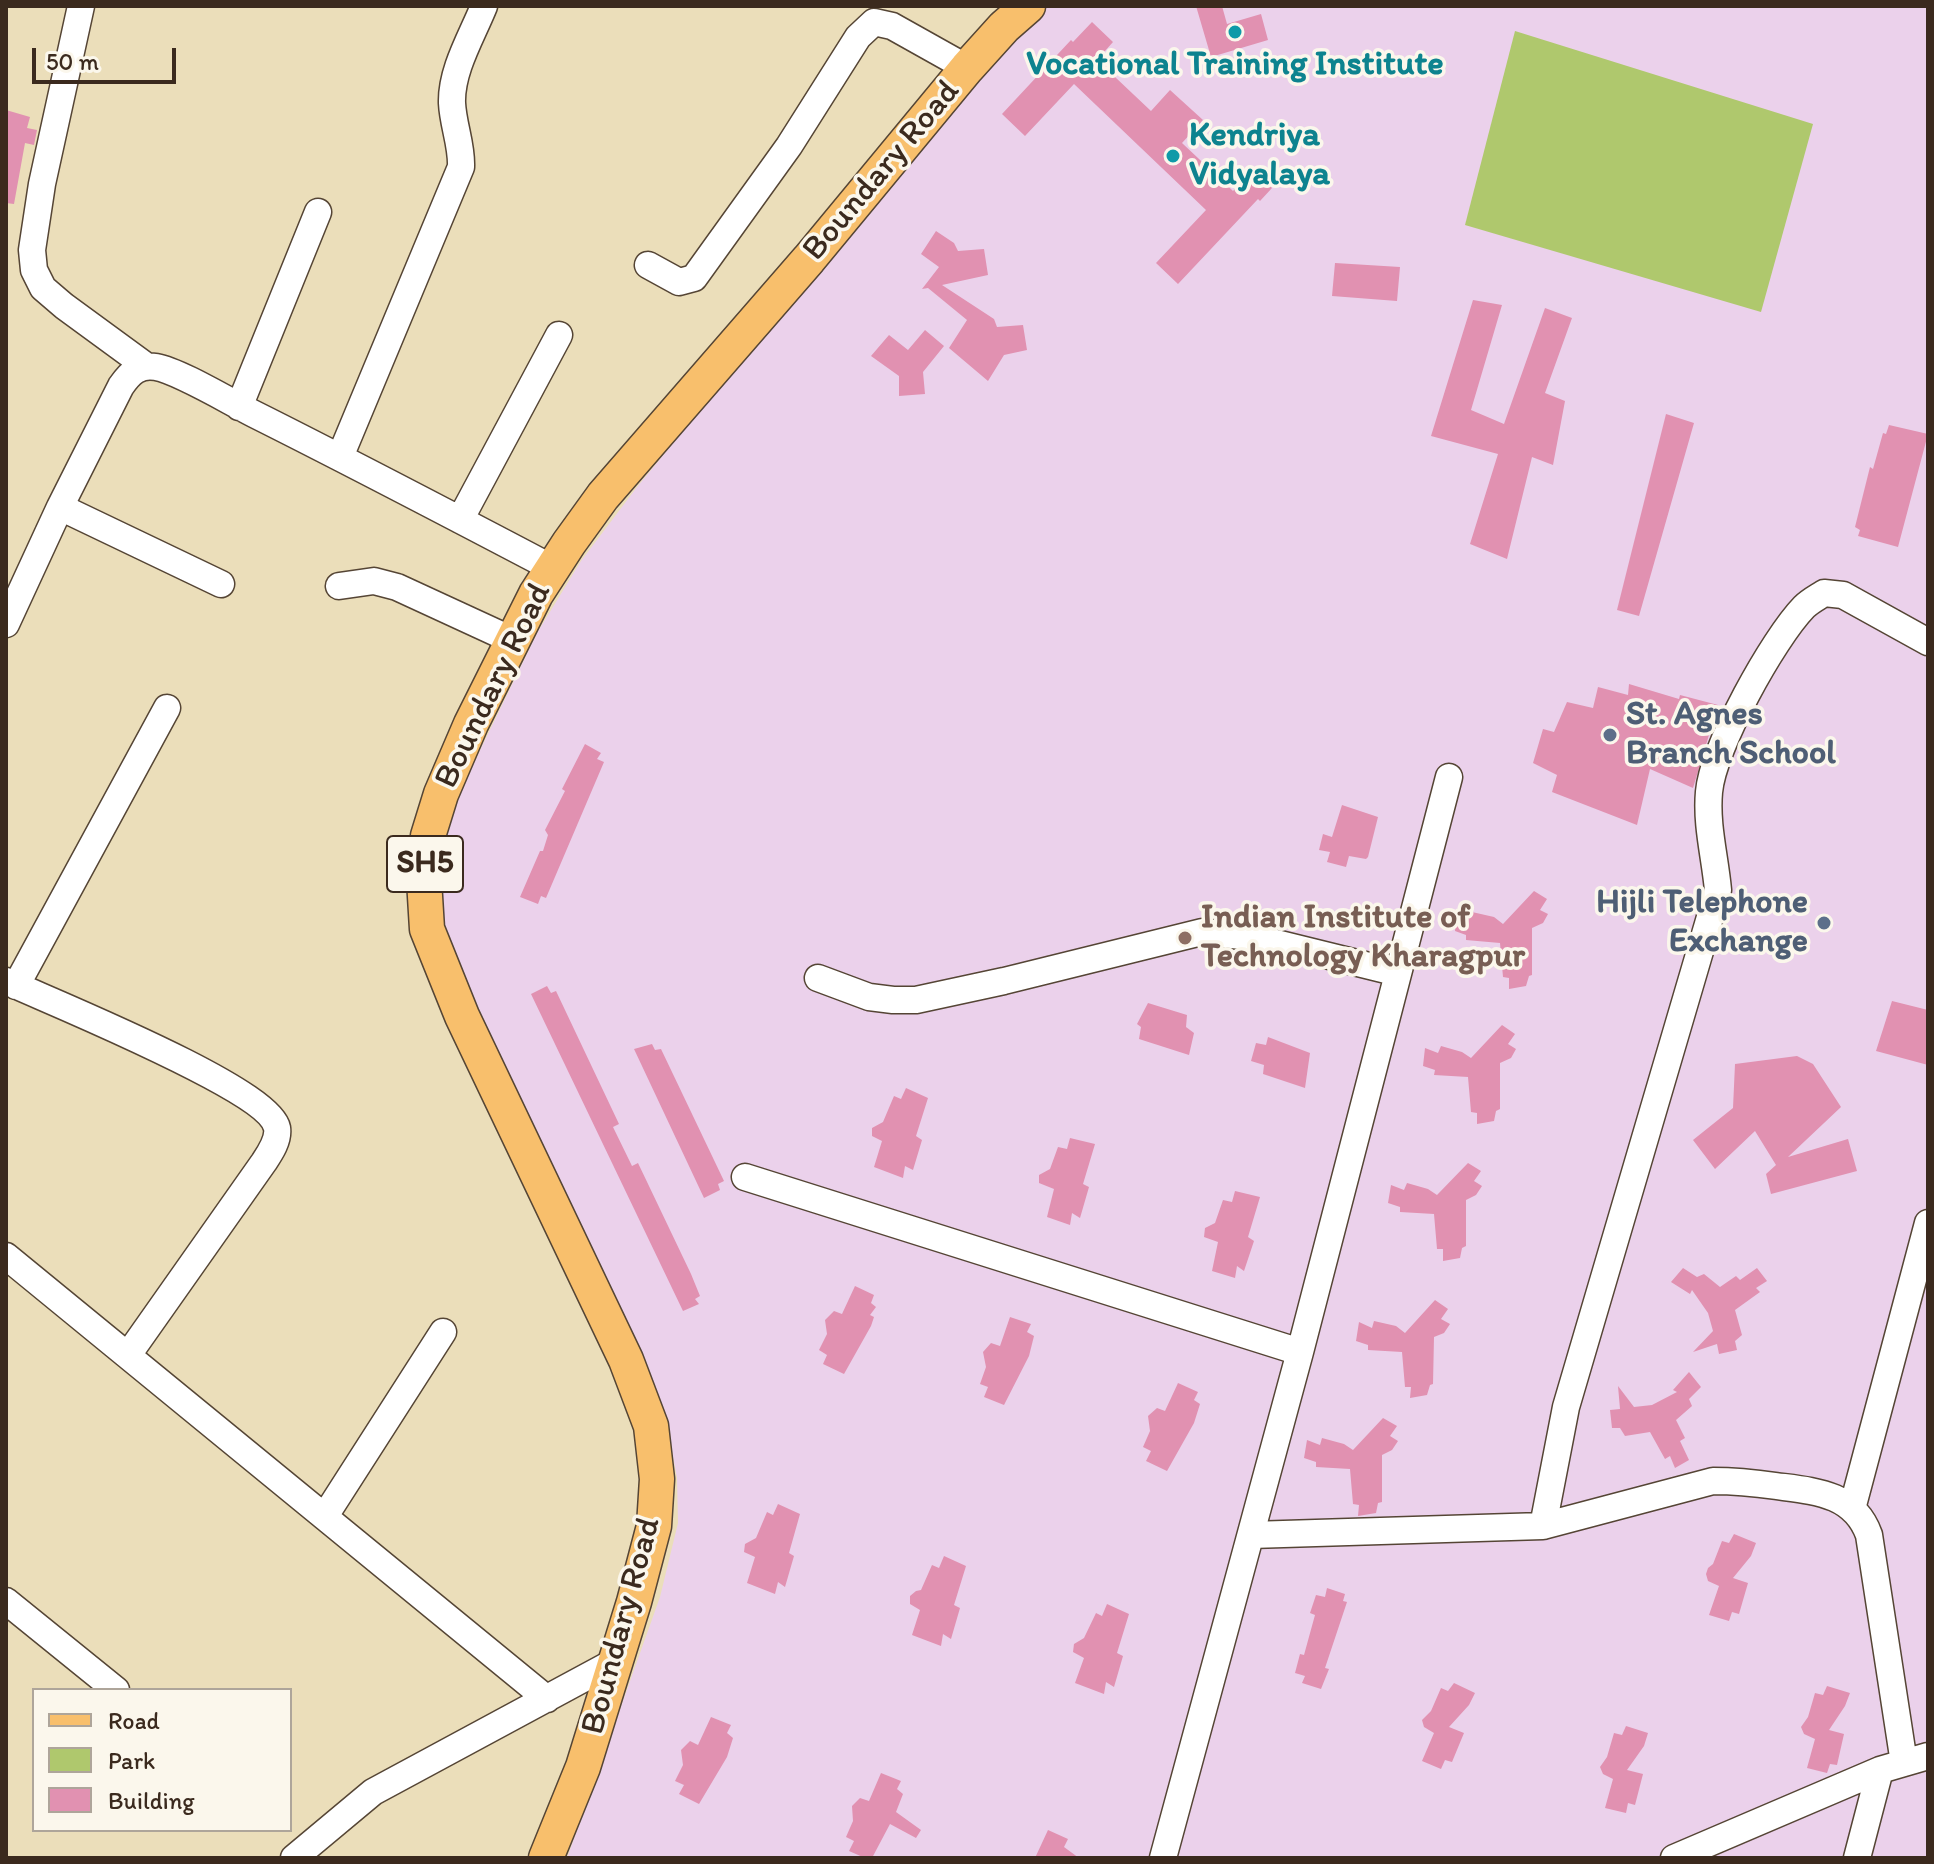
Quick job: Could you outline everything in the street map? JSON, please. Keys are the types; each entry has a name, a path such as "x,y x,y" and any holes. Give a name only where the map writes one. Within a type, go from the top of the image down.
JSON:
{"main road":[{"name":"Boundary Road","path":"546,1858 583,1767 654,1526 657,1479 651,1426 626,1360 462,1016 427,929 424,880 428,836 453,766 512,640 552,568 603,496 809,259 967,68 1028,6"}],"street":[{"path":"81,6 42,184 32,250 34,270 43,288 146,366"},
{"path":"340,457 461,167 462,153 452,105 454,84 484,6"},
{"path":"648,265 679,282 694,278 789,146 858,37 874,22 892,26 967,68"},
{"path":"239,407 318,212"},
{"path":"460,520 559,335"},
{"path":"6,624 121,386 136,370 146,366 159,367 340,457 552,568"},
{"path":"60,507 221,584"},
{"path":"339,586 374,581 397,587 512,640"},
{"path":"1543,1526 1566,1407 1718,890 1708,821 1715,764 1724,741 1741,704 1790,624 1806,605 1824,593 1843,595 1928,642"},
{"path":"128,1355 264,1162 275,1143 277,1128 268,1112 236,1088 11,983 167,708"},
{"path":"1163,1858 1300,1352 1449,777"},
{"path":"818,978 869,997 916,1000 1202,932 1252,937 1398,973"},
{"path":"745,1177 1300,1352"},
{"path":"1852,1509 1928,1223"},
{"path":"6,1256 547,1699"},
{"path":"325,1516 443,1332"},
{"path":"1251,1535 1543,1526 1713,1481 1813,1491 1835,1498 1863,1520 1869,1535 1904,1763 1857,1858"},
{"path":"6,1601 114,1688"},
{"path":"295,1845 373,1792 616,1661"},
{"path":"1674,1858 1904,1763"}],"shaded area":[{"name":"Indian Institute of Technology Kharagpur","path":"1047,6 1928,6 1928,1858 567,1858 660,1597 678,1523 677,1478 668,1430 463,994 438,920 440,843 468,775 537,633 581,561 637,487 943,115"}],"green space":[{"path":"1515,31 1813,124 1761,312 1465,225"}],"building":[{"name":"Vocational Training Institute","path":"1196,6 1222,6 1227,24 1261,14 1268,40 1211,57"},
{"name":"Kendriya Vidyalaya","path":"1092,22 1113,42 1097,60 1151,111 1170,90 1203,120 1182,143 1233,191 1253,170 1272,188 1178,284 1156,263 1206,210 1074,84 1025,136 1002,114 1071,40 1073,42"},
{"path":"6,110 30,117 27,128 37,130 34,145 25,143 14,204 6,203"},
{"path":"936,231 954,243 958,251 984,249 988,275 942,285 994,319 997,327 1023,325 1027,350 1004,355 988,381 949,348 967,320 928,288 922,289 939,267 921,254"},
{"path":"1335,263 1400,267 1397,301 1332,296"},
{"path":"1473,300 1502,305 1471,410 1504,424 1545,308 1572,318 1545,393 1565,401 1553,465 1532,457 1507,559 1470,544 1498,454 1431,436"},
{"path":"925,330 944,346 923,372 925,394 899,396 899,376 871,356 889,335 908,350"},
{"path":"1666,414 1694,423 1639,616 1617,610"},
{"path":"1889,425 1928,434 1898,547 1858,536 1860,530 1855,527 1870,467 1873,469 1883,433 1886,434"},
{"path":"1629,684 1679,699 1680,695 1718,705 1693,788 1650,769 1637,825 1552,792 1557,775 1533,763 1543,729 1554,732 1567,702 1593,708 1598,687 1628,695"},
{"path":"585,744 601,753 597,759 604,762 546,898 541,896 538,904 520,897 540,851 543,851 548,835 545,830 565,791 562,789"},
{"path":"1342,805 1378,817 1368,857 1349,856 1346,867 1327,862 1330,852 1319,850 1323,834 1332,837"},
{"path":"1534,891 1547,899 1540,910 1548,914 1543,923 1532,928 1532,975 1526,986 1509,989 1509,978 1503,977 1500,943 1466,940 1466,935 1455,931 1457,913 1470,918 1472,912 1494,917 1503,924"},
{"path":"547,986 551,993 556,991 619,1124 613,1127 632,1166 638,1163 691,1274 700,1296 695,1299 699,1304 683,1311 531,994"},
{"path":"1892,1001 1928,1010 1928,1065 1876,1051"},
{"path":"1148,1003 1187,1015 1186,1027 1194,1033 1189,1055 1139,1039 1141,1027 1137,1024"},
{"path":"1502,1025 1515,1034 1508,1044 1516,1049 1511,1058 1500,1063 1500,1109 1496,1111 1494,1121 1477,1124 1477,1113 1471,1112 1468,1077 1434,1075 1435,1070 1423,1066 1425,1048 1438,1053 1441,1046 1471,1058"},
{"path":"1268,1037 1310,1053 1305,1088 1263,1074 1264,1065 1251,1061 1256,1043 1266,1045"},
{"path":"652,1044 655,1050 661,1049 724,1181 718,1184 720,1190 704,1198 634,1049"},
{"path":"1797,1056 1813,1064 1841,1107 1788,1157 1848,1139 1857,1171 1771,1194 1766,1174 1776,1165 1755,1131 1715,1169 1693,1140 1733,1108 1735,1064"},
{"path":"906,1088 928,1098 916,1136 922,1140 913,1170 905,1166 903,1178 874,1167 882,1141 872,1136 872,1128 883,1122 894,1096 901,1099"},
{"path":"1070,1138 1095,1144 1083,1184 1089,1187 1080,1218 1072,1213 1070,1225 1047,1217 1054,1189 1039,1183 1039,1175 1050,1169 1058,1147 1067,1149"},
{"path":"1468,1163 1481,1171 1474,1181 1482,1186 1476,1195 1466,1200 1466,1246 1462,1248 1460,1258 1443,1261 1443,1249 1437,1249 1434,1214 1400,1212 1400,1207 1388,1203 1391,1185 1404,1190 1407,1183 1437,1195"},
{"path":"1235,1191 1260,1197 1248,1237 1254,1241 1244,1271 1237,1266 1235,1278 1212,1271 1218,1242 1204,1237 1205,1228 1215,1223 1223,1200 1232,1202"},
{"path":"1683,1268 1697,1277 1704,1274 1720,1287 1736,1276 1740,1280 1757,1268 1767,1281 1756,1288 1760,1292 1735,1310 1742,1335 1735,1341 1737,1350 1719,1354 1717,1344 1693,1352 1713,1331 1708,1313 1692,1290 1690,1294 1671,1282"},
{"path":"855,1286 874,1295 871,1303 876,1307 870,1315 874,1317 871,1326 844,1374 823,1364 827,1355 819,1350 827,1334 825,1320 834,1311 842,1314"},
{"path":"1435,1300 1448,1309 1441,1319 1450,1324 1444,1333 1434,1337 1433,1384 1427,1395 1410,1398 1411,1387 1405,1387 1402,1352 1368,1350 1368,1345 1356,1341 1359,1322 1372,1328 1374,1321 1396,1326 1405,1333"},
{"path":"1010,1317 1031,1324 1027,1332 1034,1336 1029,1356 1004,1405 984,1397 988,1387 980,1384 986,1367 983,1352 991,1343 1000,1346"},
{"path":"1689,1372 1701,1387 1689,1399 1692,1406 1676,1420 1685,1438 1680,1441 1689,1460 1675,1468 1670,1456 1665,1459 1650,1432 1625,1436 1620,1428 1612,1428 1610,1410 1620,1409 1618,1386 1634,1407 1652,1405 1677,1392 1673,1390"},
{"path":"1178,1383 1198,1392 1194,1400 1200,1404 1194,1423 1167,1471 1146,1461 1151,1451 1143,1447 1150,1431 1148,1416 1157,1408 1165,1411"},
{"path":"1383,1418 1397,1426 1390,1436 1398,1441 1392,1450 1382,1455 1382,1502 1378,1503 1376,1513 1358,1516 1359,1505 1353,1504 1350,1469 1316,1467 1316,1462 1304,1458 1307,1440 1320,1445 1322,1438 1353,1450"},
{"path":"778,1504 800,1514 789,1553 794,1556 785,1587 778,1582 775,1594 747,1583 755,1557 744,1552 745,1544 756,1538 767,1512 773,1515"},
{"path":"1734,1534 1756,1543 1751,1556 1733,1578 1748,1583 1739,1614 1732,1612 1729,1621 1709,1615 1719,1586 1708,1581 1706,1574 1722,1541 1729,1543"},
{"path":"944,1556 966,1566 954,1605 960,1608 951,1639 943,1634 941,1646 912,1635 920,1610 910,1604 910,1596 921,1590 932,1565 939,1568"},
{"path":"1327,1588 1345,1594 1343,1601 1347,1602 1321,1689 1302,1683 1305,1676 1295,1673 1300,1654 1304,1655 1315,1615 1310,1613 1316,1595 1325,1597"},
{"path":"1107,1604 1129,1614 1117,1653 1123,1656 1114,1687 1106,1682 1104,1694 1075,1683 1084,1658 1073,1652 1074,1644 1084,1638 1096,1613 1102,1616"},
{"path":"1454,1683 1475,1693 1469,1705 1449,1727 1464,1733 1452,1762 1445,1760 1441,1769 1422,1761 1434,1733 1424,1727 1422,1720 1431,1711 1441,1688 1448,1691"},
{"path":"1827,1686 1850,1693 1829,1730 1844,1734 1837,1765 1830,1764 1827,1773 1807,1768 1815,1739 1804,1734 1801,1727 1808,1717 1815,1693 1823,1695"},
{"path":"711,1717 731,1725 727,1733 733,1738 727,1757 699,1804 679,1794 684,1785 675,1781 683,1765 681,1750 690,1741 698,1745"},
{"path":"1626,1726 1648,1733 1644,1746 1627,1770 1643,1774 1635,1805 1628,1803 1626,1813 1605,1808 1613,1779 1603,1774 1600,1767 1607,1757 1614,1733 1622,1735"},
{"path":"881,1773 901,1781 897,1789 903,1794 896,1812 921,1830 916,1838 890,1824 872,1858 865,1858 849,1851 854,1841 846,1837 853,1821 852,1806 860,1798 869,1801"},
{"path":"1048,1830 1068,1839 1064,1847 1079,1858 1035,1858"}],"place":[{"name":"Vocational Training Institute","path":"1235,32"},
{"name":"Kendriya Vidyalaya","path":"1173,156"},
{"name":"St. Agnes Branch School","path":"1610,735"},
{"name":"Hijli Telephone Exchange","path":"1824,923"},
{"name":"Indian Institute of Technology Kharagpur","path":"1185,938"}]}
